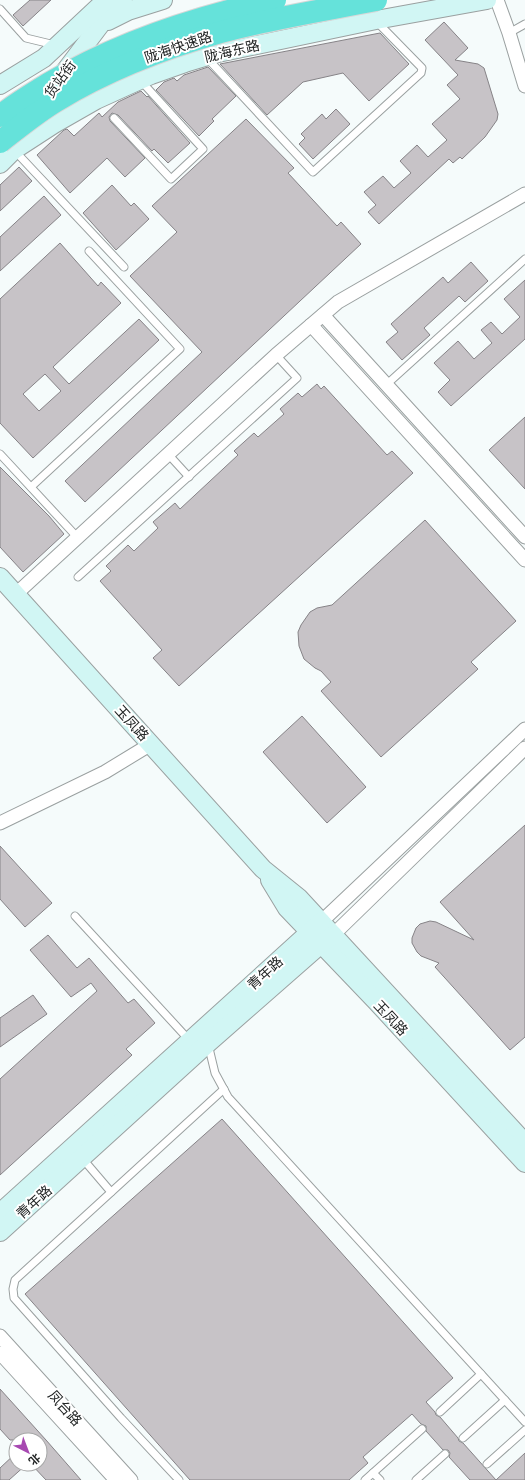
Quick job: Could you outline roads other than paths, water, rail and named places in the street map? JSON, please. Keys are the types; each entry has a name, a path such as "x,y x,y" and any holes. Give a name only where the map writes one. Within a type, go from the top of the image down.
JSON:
{"highway":[{"name":"陇海快速路","path":"0,116 13,106 72,70 126,45 172,27 218,13 275,0"},
{"name":"陇海快速路","path":"5,151 21,125 56,101 99,78 166,50 230,30 376,10"}],"street":[{"name":"货站街","path":"0,85 44,58 106,0"},
{"name":"货站街","path":"5,151 100,25 123,0"},
{"path":"44,58 64,44 100,25 128,12 163,0"},
{"name":"陇海东路","path":"0,164 5,151 96,100 140,80 205,56 376,10 487,0"},
{"path":"497,0 510,33 525,86"},
{"path":"16,594 276,355 338,302 525,194"},
{"path":"323,315 525,537"},
{"path":"311,325 525,560"},
{"name":"玉凤路","path":"0,577 263,869 287,908 321,933 525,1143"},
{"name":"青年路","path":"0,1232 208,1043 321,933 525,728"},
{"path":"0,822 105,772 150,744"},
{"name":"青年路","path":"0,1214 190,1041 321,933 525,748"},
{"name":"玉凤路","path":"321,933 376,1001 525,1163"},
{"name":"凤台路","path":"0,1336 131,1480"},
{"name":"凤台路","path":"0,1353 116,1480"}],"lane":[{"path":"0,9 26,38 58,45"},
{"path":"205,56 313,172 421,73 422,68 376,10"},
{"path":"510,33 525,24"},
{"path":"114,118 171,179 203,149 140,80"},
{"path":"5,151 124,267"},
{"path":"31,487 180,349 89,251"},
{"path":"386,385 525,259"},
{"path":"78,577 297,378 276,355"},
{"path":"0,454 78,538"},
{"path":"168,454 189,476"},
{"path":"75,916 190,1041"},
{"path":"208,1043 215,1073 228,1097 525,1422"},
{"path":"179,1480 121,1418 14,1298 13,1289 15,1280 224,1089"},
{"path":"82,1158 111,1192"},
{"path":"440,1412 481,1374"},
{"path":"463,1438 505,1400"},
{"path":"365,1480 422,1429"},
{"path":"486,1464 525,1430"},
{"path":"416,1480 445,1454"},
{"path":"373,1473 380,1480"}]}
